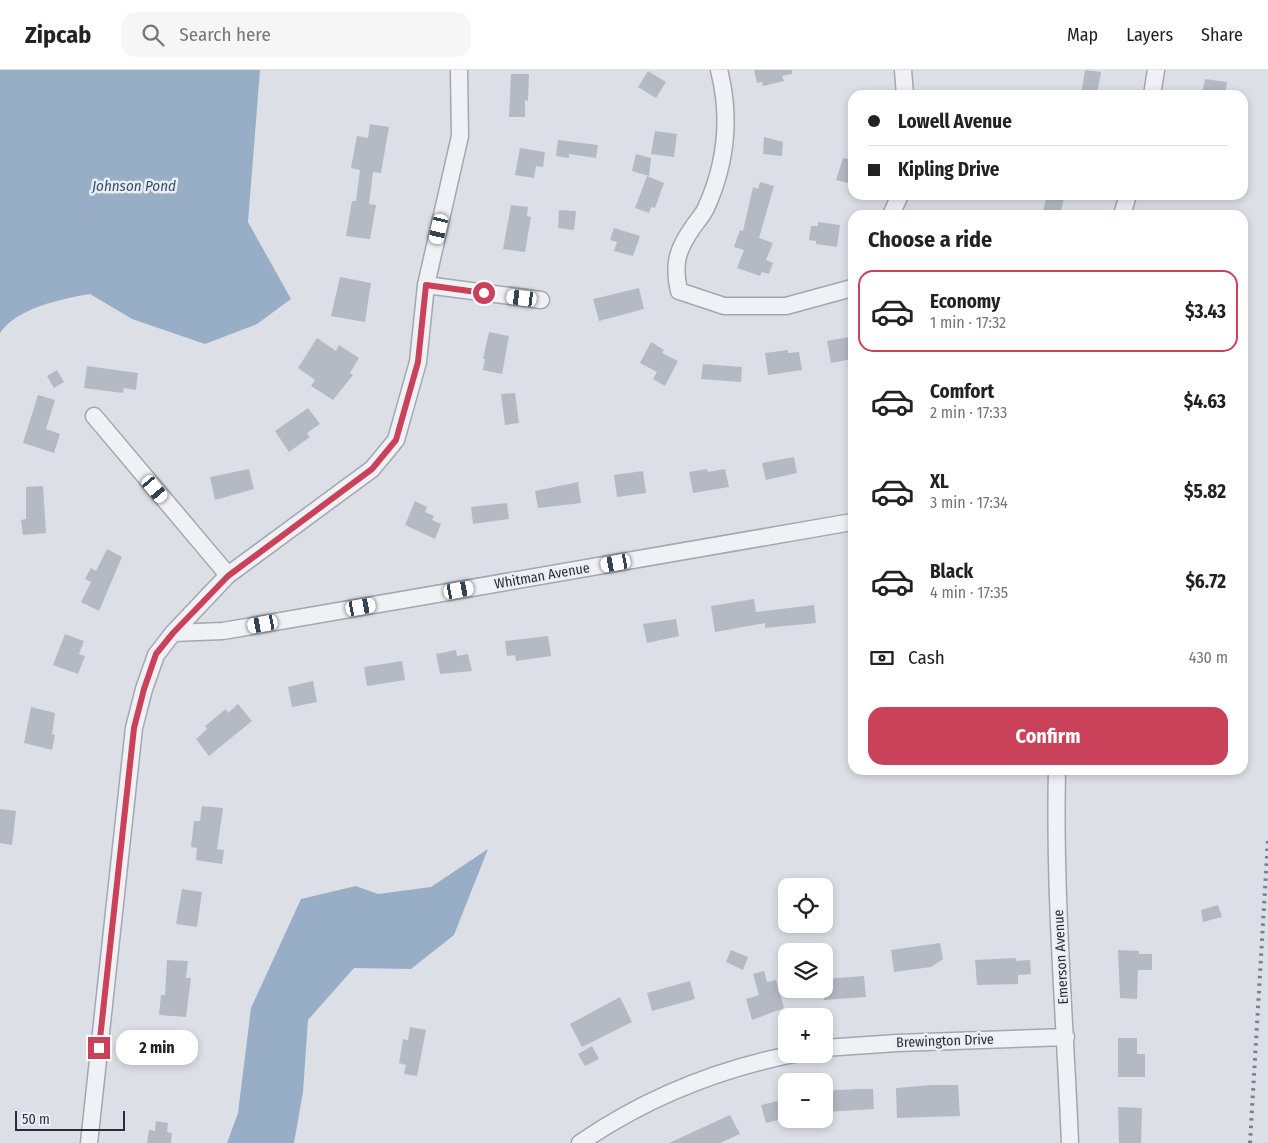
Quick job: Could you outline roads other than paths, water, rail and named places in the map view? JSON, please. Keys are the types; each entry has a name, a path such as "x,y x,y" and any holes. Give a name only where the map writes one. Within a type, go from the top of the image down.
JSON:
{"street":[{"path":"89,1143 134,728 144,689 156,654 173,633 228,576 372,469 396,440 418,362 426,285 460,136 459,70"},
{"path":"719,70 727,111 725,142 716,180 705,210 680,249 675,270 679,291 724,306 786,306 848,289"},
{"path":"903,70 905,90"},
{"path":"1153,90 1156,70"},
{"path":"426,285 541,300"},
{"path":"94,416 228,576"},
{"name":"Whitman Avenue","path":"173,633 223,631 848,523"},
{"name":"Emerson Avenue","path":"1057,775 1059,957 1066,1037 1070,1143"},
{"name":"Brewington Drive","path":"833,1047 1066,1037"},
{"path":"580,1143 602,1128 696,1081 778,1057"}],"water":[{"name":"Johnson Pond","path":"0,70 260,70 248,222 291,299 257,324 205,344 132,319 90,294 53,302 28,311 8,324 0,333"},
{"path":"488,849 454,935 411,969 354,968 308,1020 303,1092 294,1143 227,1143 238,1113 251,1008 301,899 356,886 378,894 431,887"}],"railway":[{"path":"1250,1143 1268,839"}]}
